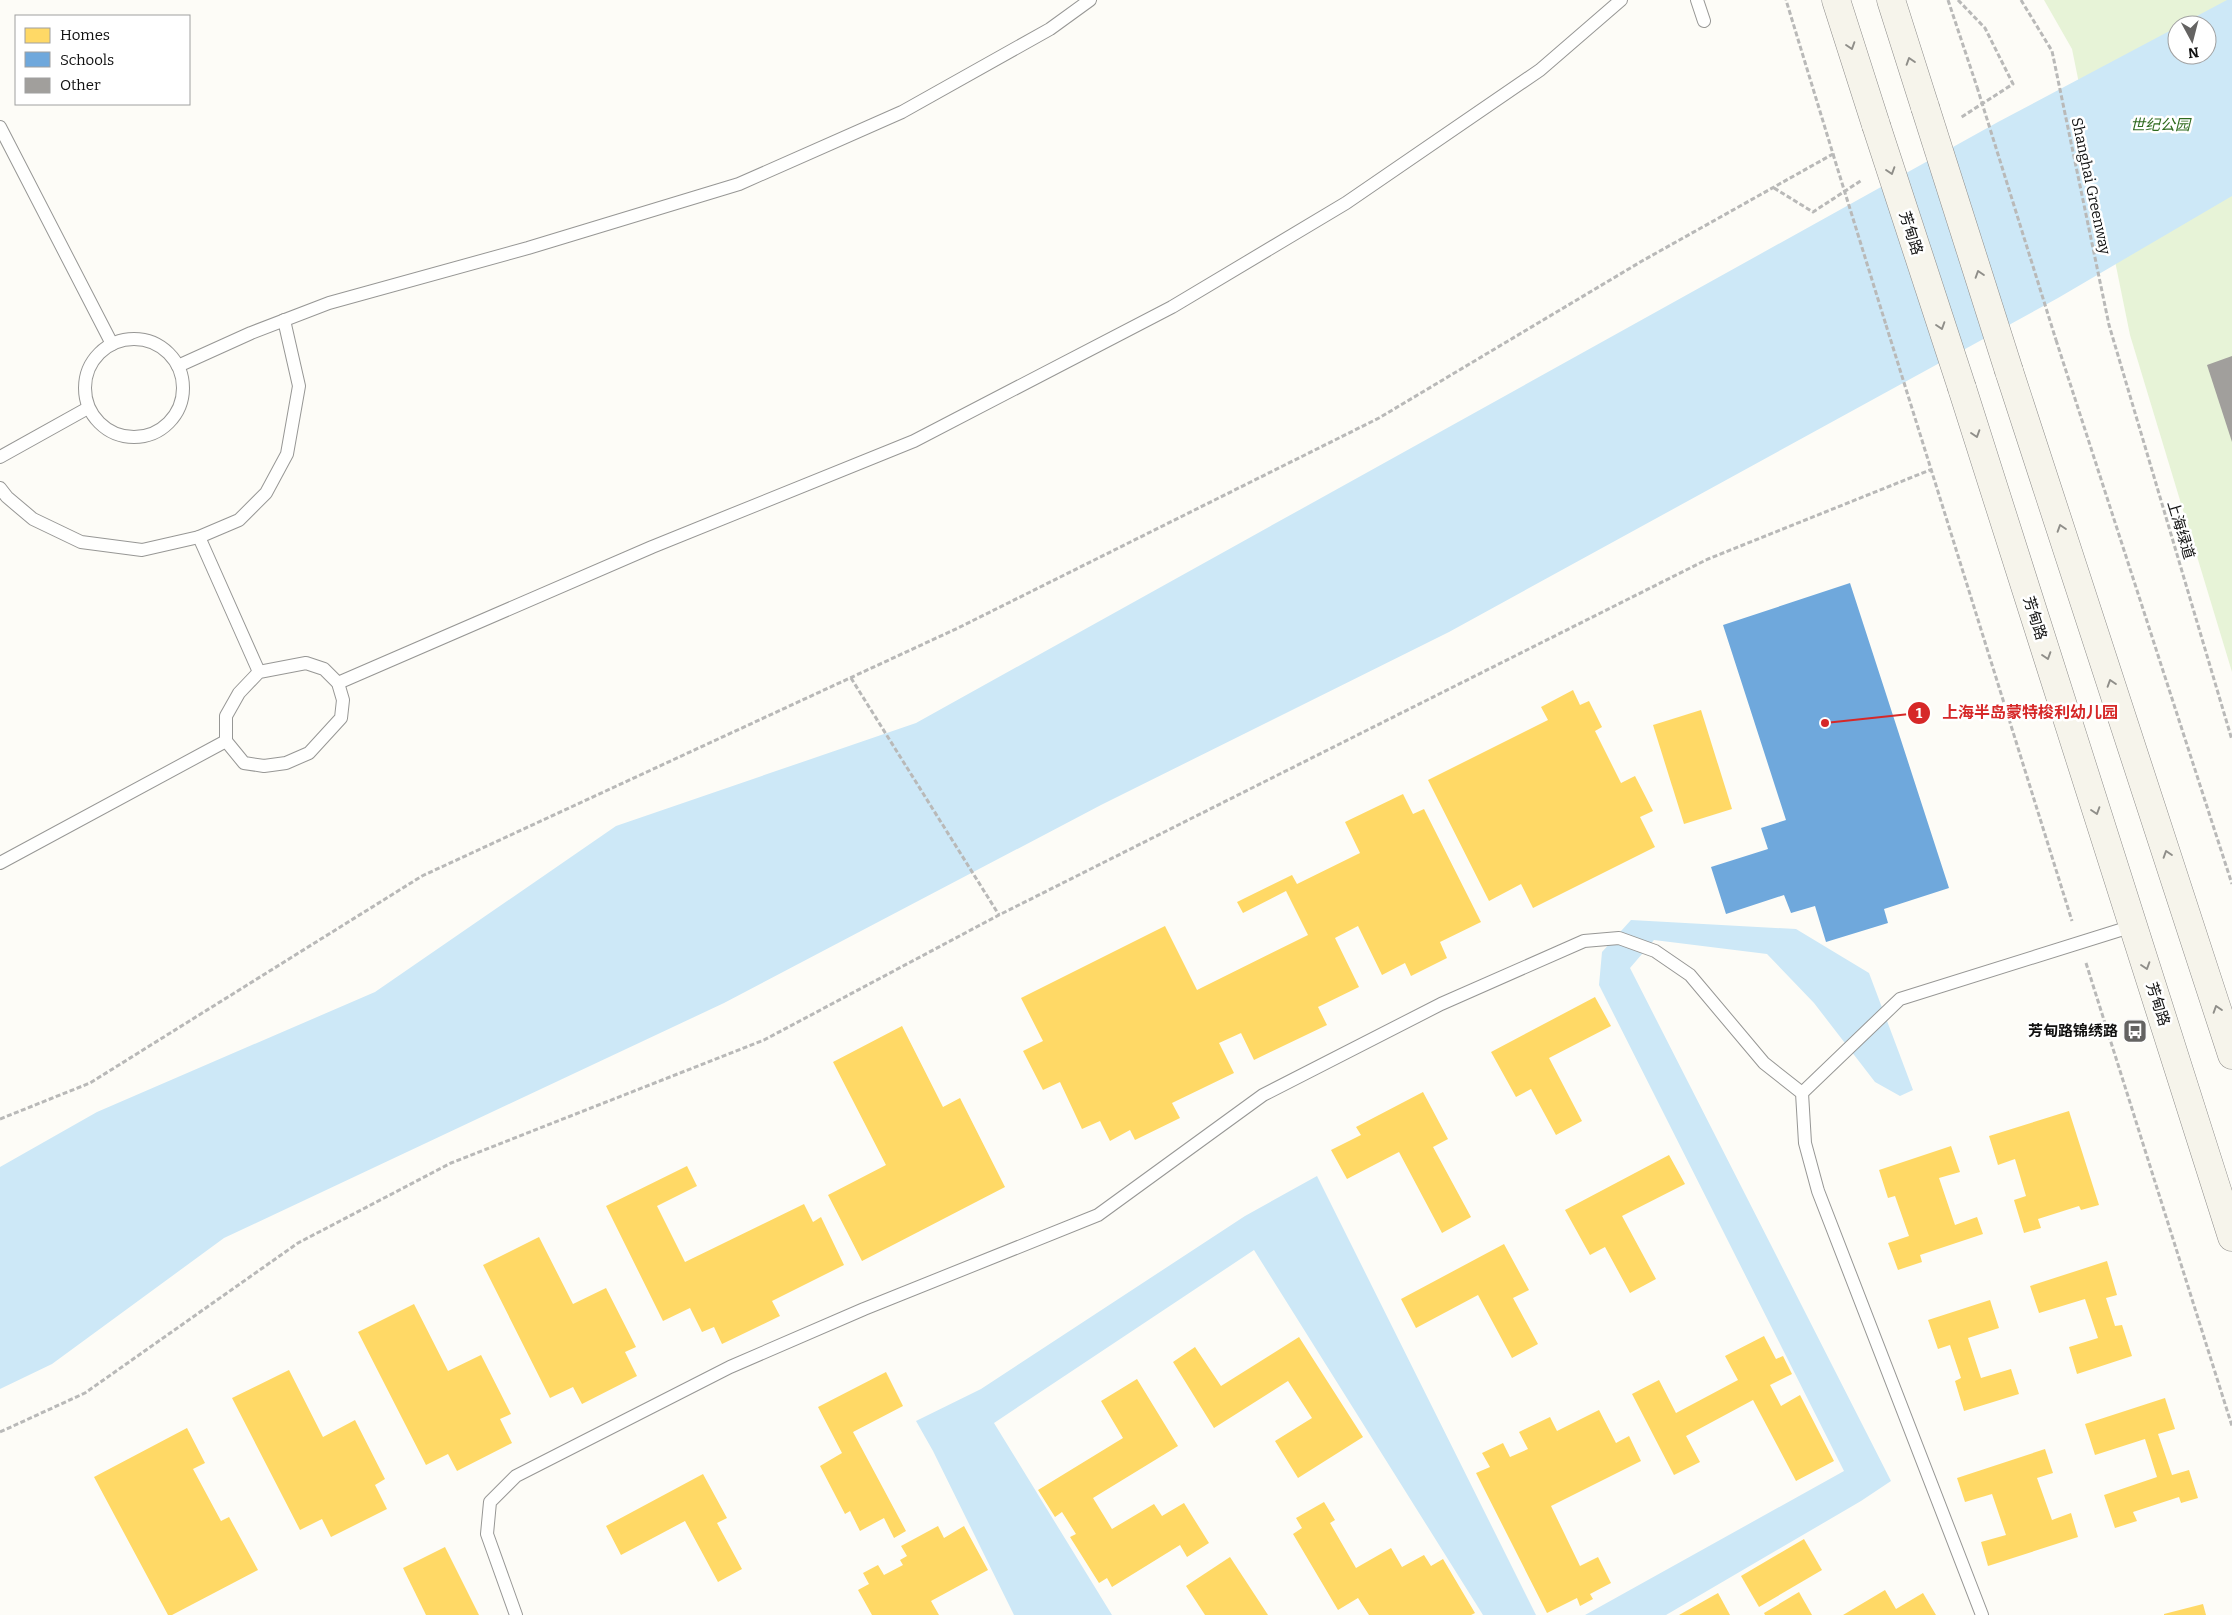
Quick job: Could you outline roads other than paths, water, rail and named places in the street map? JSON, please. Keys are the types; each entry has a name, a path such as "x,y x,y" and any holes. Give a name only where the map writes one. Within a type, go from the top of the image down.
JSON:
{"main road":[{"name":"芳甸路","path":"1836,0 1962,388 2232,1237"},
{"path":"1891,0 2009,371 2232,1055"}],"lane":[{"path":"178,366 284,320 329,303 528,248 739,184 902,112 1050,29 1090,0"},
{"path":"338,683 652,547 914,441 1172,307 1354,197 1540,70 1621,0"},
{"path":"1697,0 1704,21"},
{"path":"0,127 112,344"},
{"path":"0,488 7,497 33,519 80,542 142,550 199,537 239,520 266,492 287,454 299,386 284,320"},
{"path":"127,340 153,343 167,352 178,366 182,377 182,393 174,416 155,432 138,436 122,436 112,432 98,422 88,408 85,383 87,372 95,357 112,344 127,340"},
{"path":"0,457 41,432 88,408"},
{"path":"199,537 259,672"},
{"path":"306,663 324,669 338,683 343,700 341,718 309,753 286,763 264,766 244,763 226,741 226,716 239,693 259,672 306,663"},
{"path":"0,863 226,741"},
{"path":"1982,1615 1818,1191 1804,1143 1802,1093 1900,1000 2133,926"},
{"path":"516,1615 488,1534 490,1502 516,1476 730,1367 864,1309 1098,1215 1263,1095 1441,1004 1584,941 1619,938 1655,951 1690,975 1764,1063 1802,1093"}],"water":[{"path":"2227,0 2232,0 2232,196 2058,298 1449,632 1101,805 724,1003 224,1238 52,1364 0,1389 0,1167 97,1112 375,992 616,826 916,723 1998,122 2167,32 2167,65 2217,65 2217,15 2199,15"},
{"path":"1631,920 1796,929 1869,973 1913,1090 1900,1096 1875,1082 1814,1003 1767,954 1654,940 1630,968 1891,1481 1861,1501 1666,1615 1585,1615 1844,1471 1599,985 1602,952"},
{"path":"1317,1176 1536,1615 1483,1615 1254,1250 994,1423 1112,1615 1014,1615 933,1451 916,1421 981,1389 1245,1216"}],"place":[{"name":"上海半岛蒙特梭利幼儿园","path":"1825,723"},
{"name":"芳甸路锦绣路","path":"2135,1031"}],"park label":[{"name":"世纪公园","path":"2160,125"}]}
